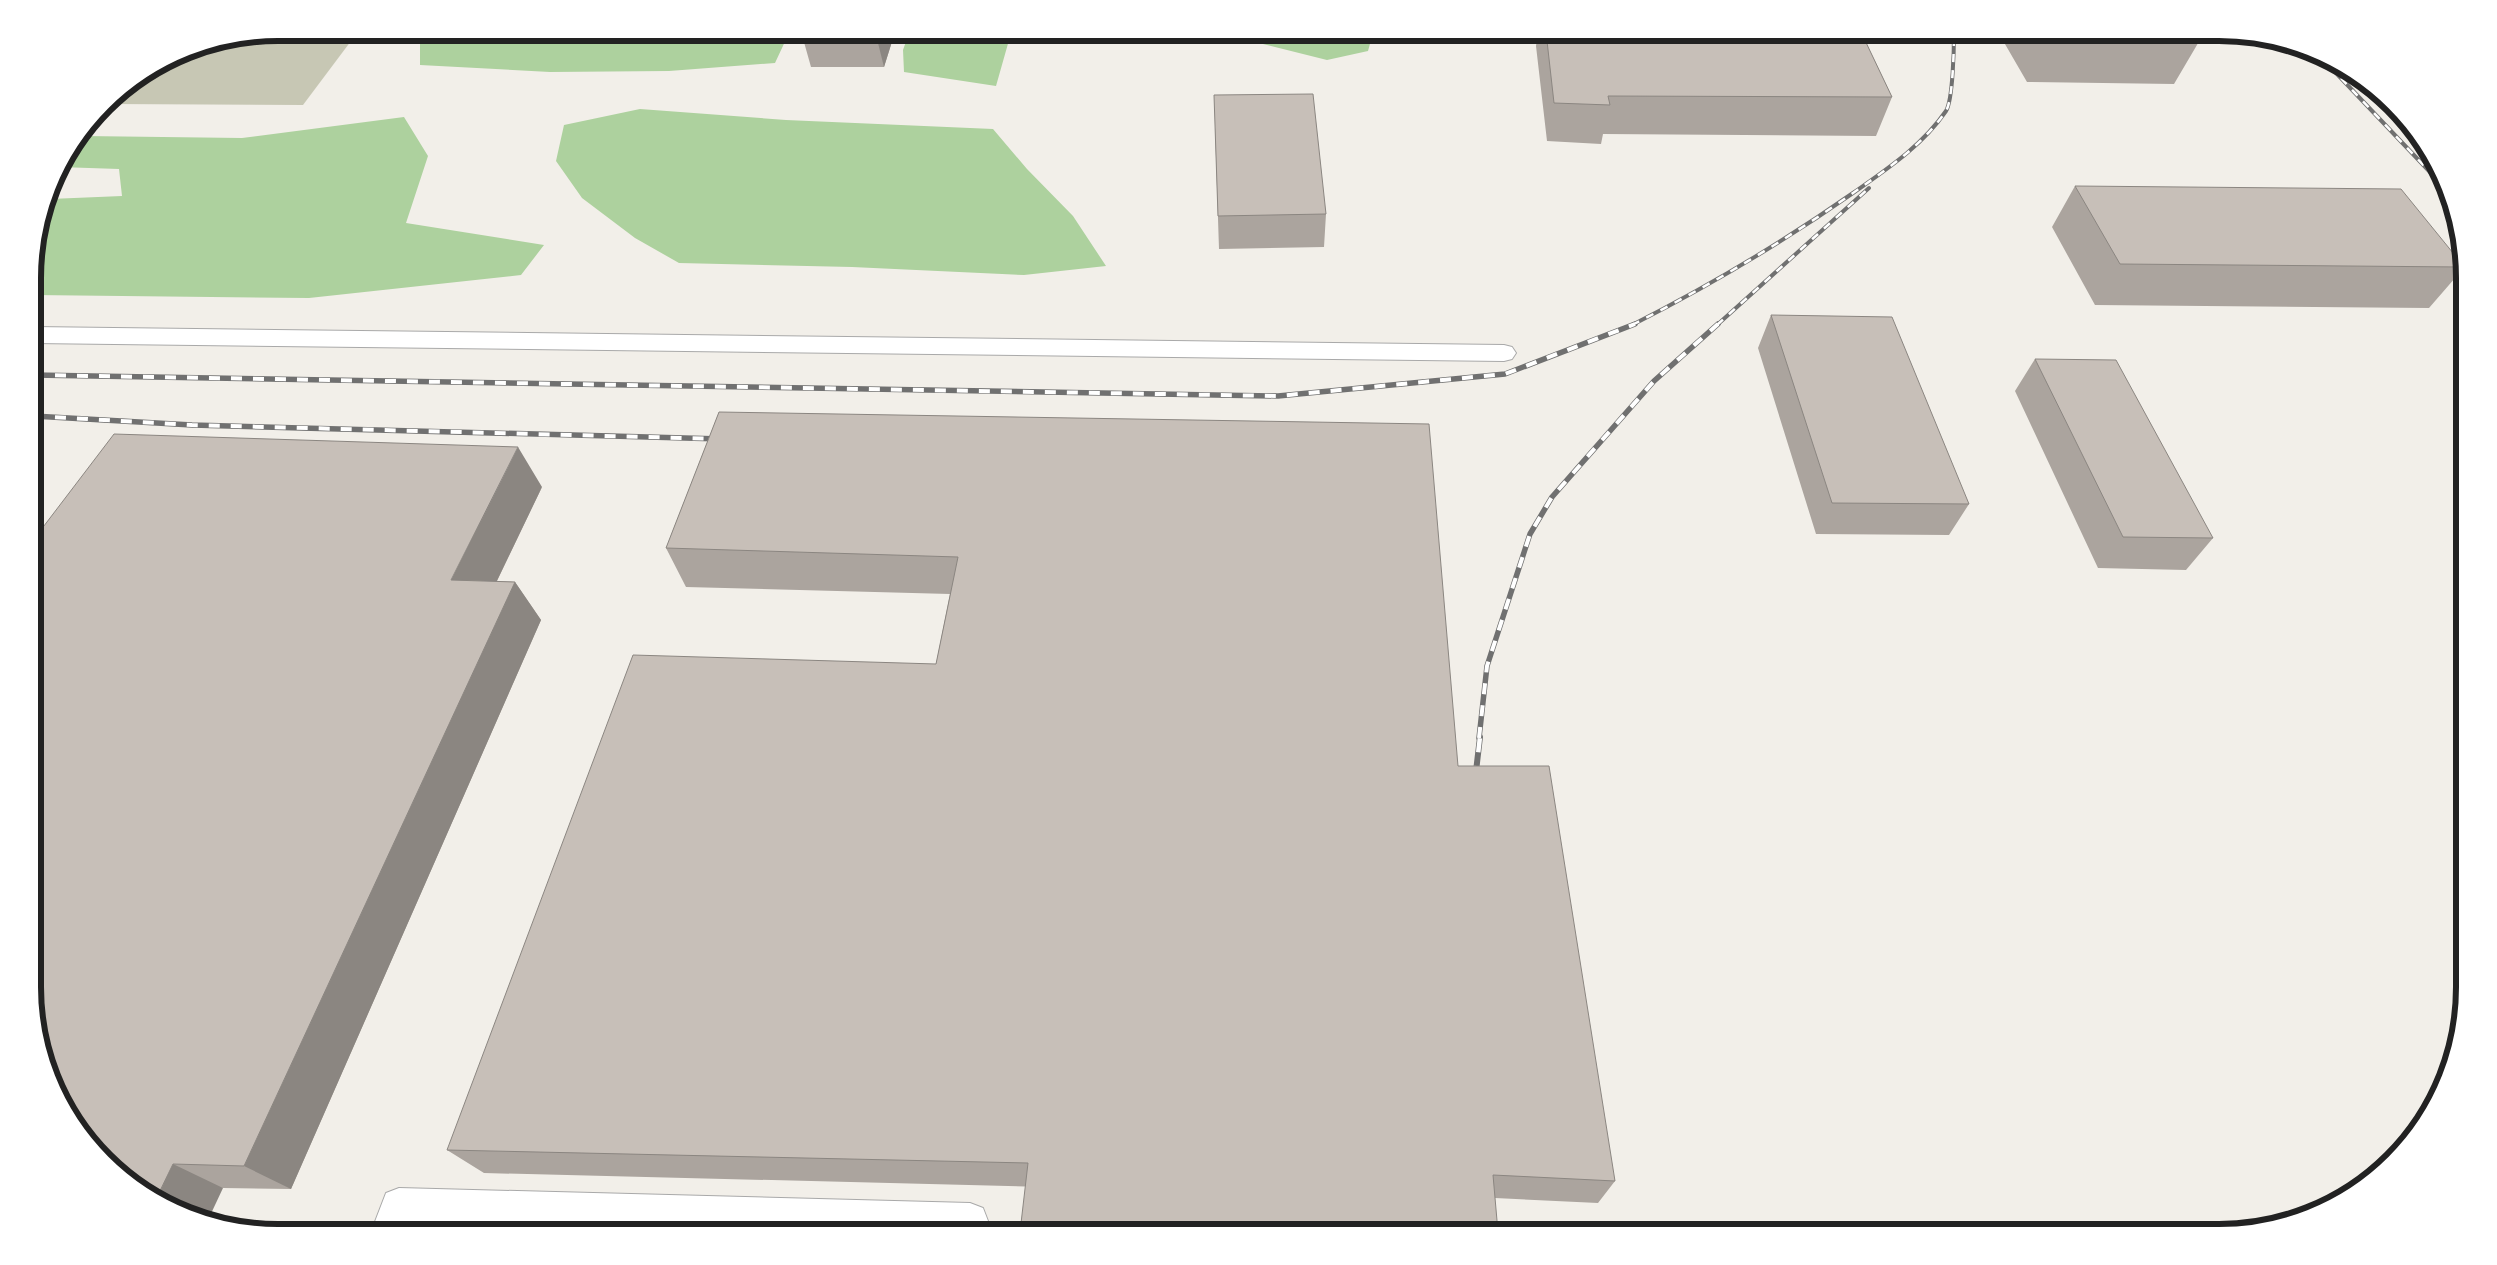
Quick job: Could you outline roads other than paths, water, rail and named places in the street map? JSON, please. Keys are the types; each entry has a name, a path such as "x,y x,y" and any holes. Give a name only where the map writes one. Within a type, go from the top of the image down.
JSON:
{"street":[{"path":"41,334 1504,353"},
{"path":"392,1224 399,1206 970,1221"}],"railway":[{"path":"1632,325 1689,295 1773,246 1853,193 1915,146 1937,124 1946,111 1953,73 1954,41"},
{"path":"2334,71 2431,173"},
{"path":"1717,325 1869,188"},
{"path":"41,375 1278,396 1505,374 1635,324"},
{"path":"1479,738 1487,666 1530,534 1552,497 1654,381 1718,324"},
{"path":"41,416 192,425 722,439"},
{"path":"1475,780 1480,737"}]}
